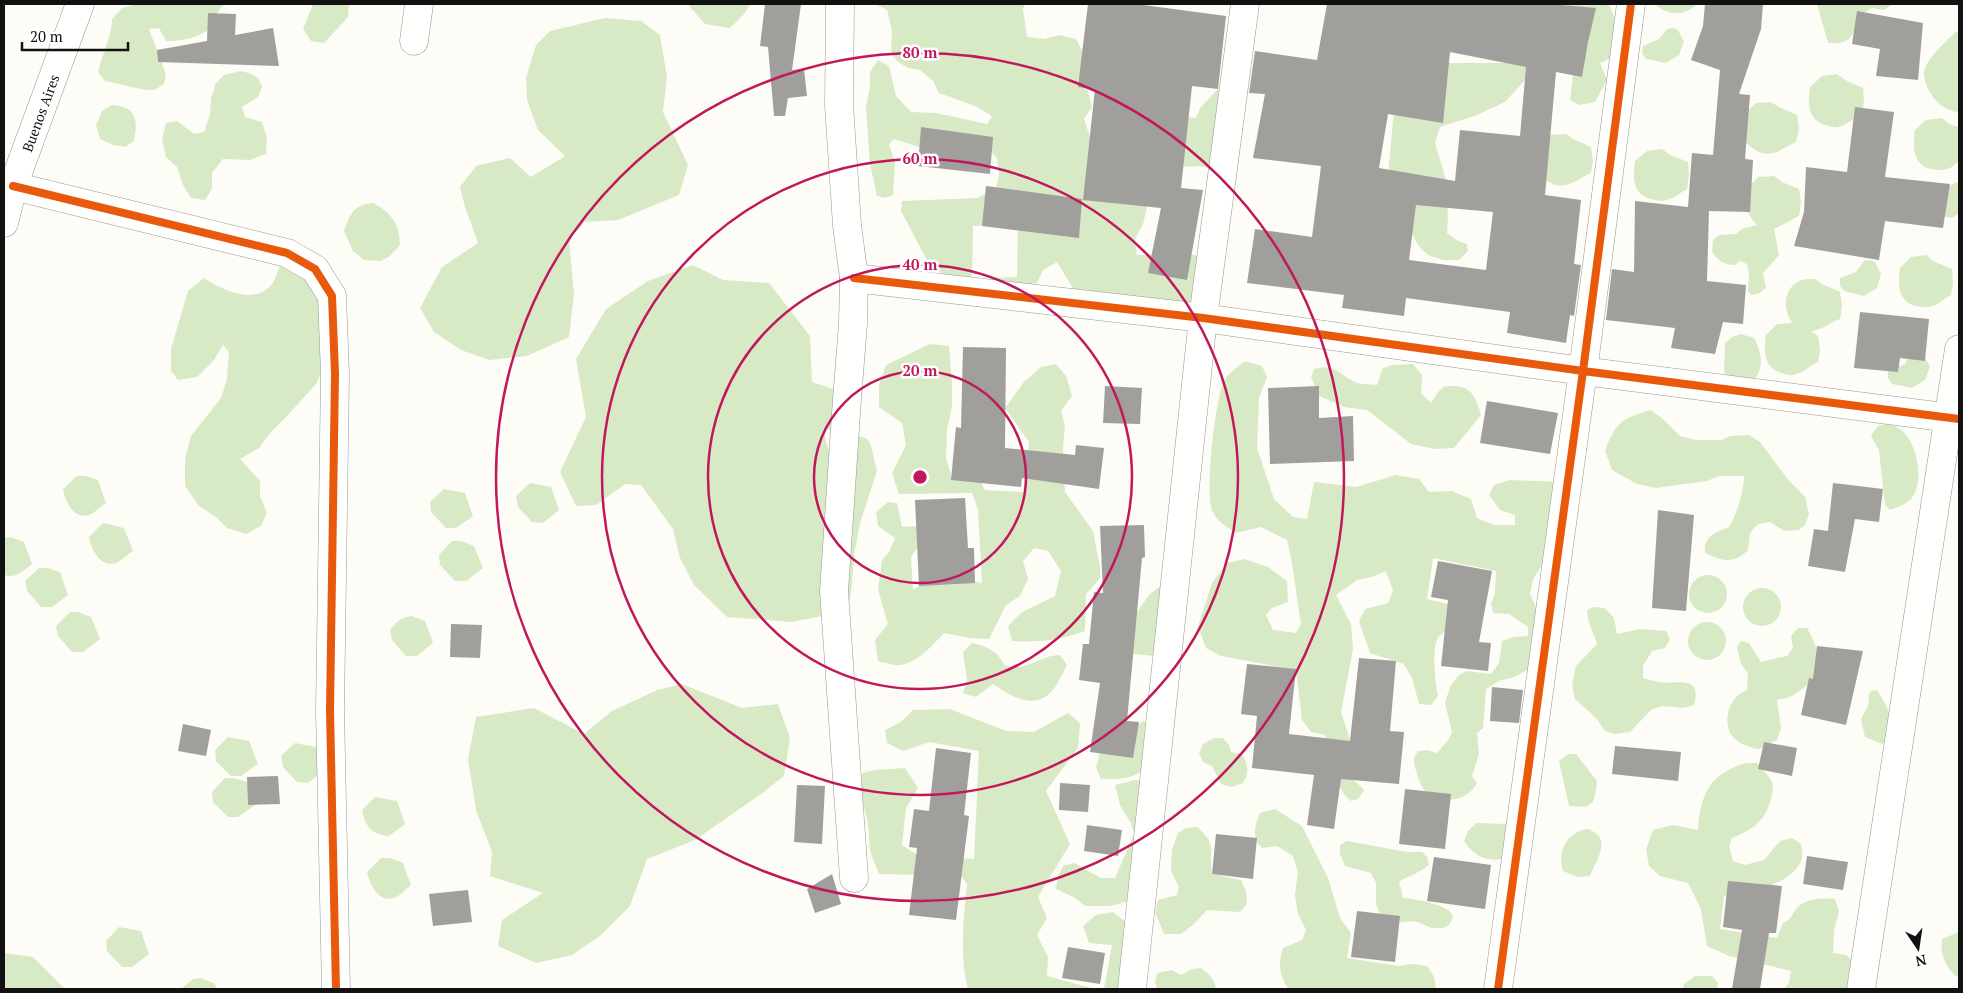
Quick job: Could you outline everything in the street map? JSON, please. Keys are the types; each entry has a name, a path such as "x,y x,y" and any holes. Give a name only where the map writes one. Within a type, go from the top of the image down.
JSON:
{"street":[{"name":"Buenos Aires","path":"4,223 13,186 80,4"},
{"path":"414,42 419,4"},
{"path":"840,4 839,105 847,225 854,278 853,324 846,399 834,591 854,878"},
{"path":"1132,989 1203,318 1244,4"},
{"path":"1498,989 1583,371 1631,4"},
{"path":"13,186 287,253 315,269 332,296 335,374 330,711 336,989"},
{"path":"854,278 1203,318 1583,371 1955,419"},
{"path":"1861,989 1955,419 1959,349"}],"green space":[{"path":"137,4 225,4 218,11 210,29 192,38 166,41 159,28 149,29 166,75 164,84 156,89 149,90 105,81 98,72 109,38 112,19 122,8"},
{"path":"313,4 349,4 348,17 324,43 311,41 303,29"},
{"path":"690,4 750,4 745,13 730,28 705,24 690,7"},
{"path":"875,4 1025,4 1023,9 1027,37 1044,39 1059,35 1076,39 1084,54 1085,79 1092,107 1084,119 1091,140 1121,170 1147,207 1143,224 1135,239 1137,255 1162,255 1178,252 1195,255 1211,267 1205,312 1080,300 1057,262 1043,270 1037,283 1021,287 991,283 992,278 1017,277 1018,224 973,226 972,277 958,280 931,268 901,211 902,201 977,198 996,188 999,174 997,158 988,149 929,150 894,139 889,144 895,162 893,195 885,198 877,196 870,164 866,108 870,87 870,72 878,60 889,66 896,96 911,112 936,113 987,124 992,116 975,106 939,93 933,81 920,70 908,68 898,62 891,53 892,31 887,10"},
{"path":"1406,4 1416,4 1420,8 1425,4 1456,4 1445,31 1441,63 1517,63 1526,67 1526,79 1505,102 1477,115 1440,127 1435,143 1446,180 1447,233 1458,241 1467,244 1468,251 1459,260 1443,260 1428,255 1418,245 1387,187 1394,110 1385,32"},
{"path":"1558,4 1609,4 1619,29 1613,57 1600,63 1607,80 1595,102 1579,105 1570,100 1574,66 1587,48 1588,42"},
{"path":"1655,4 1698,4 1687,11 1674,13 1666,11"},
{"path":"1817,4 1893,4 1884,10 1872,8 1858,16 1853,34 1847,41 1828,43"},
{"path":"605,18 641,21 660,35 667,77 663,112 688,165 679,195 618,220 585,222 569,239 574,294 569,337 527,356 489,360 461,350 434,332 420,308 442,267 478,243 460,187 476,166 510,158 531,177 565,156 538,130 527,100 526,78 536,45 550,31"},
{"path":"1673,28 1678,30 1684,42 1679,55 1666,63 1646,59 1642,53 1643,46 1659,39 1667,29"},
{"path":"1956,32 1959,32 1959,111 1955,112 1942,106 1935,100 1926,84 1924,72 1933,56"},
{"path":"240,71 254,75 262,87 258,97 242,107 245,117 262,122 267,138 266,154 250,160 223,159 212,173 212,189 205,200 191,198 183,185 177,167 166,157 162,139 166,123 177,121 194,134 204,132 210,115 211,98 216,83 224,75"},
{"path":"1837,74 1863,88 1864,102 1862,114 1844,125 1835,127 1820,123 1815,119 1810,110 1809,99 1810,87 1822,76"},
{"path":"1230,87 1214,169 1199,166 1181,167 1187,117 1196,118 1200,108 1218,89"},
{"path":"1771,102 1797,115 1799,129 1796,142 1777,152 1766,154 1753,149 1746,143 1744,114 1756,103"},
{"path":"112,105 127,109 134,116 136,127 134,141 125,147 113,145 100,139 96,125 102,111"},
{"path":"1942,118 1949,124 1959,127 1959,161 1947,169 1931,169 1925,167 1917,159 1914,148 1915,130 1926,120"},
{"path":"1566,134 1591,147 1593,161 1591,173 1566,185 1554,185 1541,176 1550,135"},
{"path":"1662,149 1670,155 1688,162 1689,176 1687,189 1665,201 1654,200 1640,194 1634,179 1635,161 1647,151"},
{"path":"1774,176 1782,182 1799,189 1801,203 1799,216 1774,229 1779,255 1763,273 1766,288 1758,294 1751,295 1748,291 1749,275 1747,264 1740,261 1735,265 1731,265 1718,259 1712,251 1713,240 1719,235 1736,234 1742,229 1757,225 1746,208 1745,194 1749,186 1758,177"},
{"path":"1959,182 1959,213 1952,218 1942,216 1950,186"},
{"path":"373,203 390,215 396,225 399,237 400,245 390,256 381,261 364,260 353,251 344,231 349,219 357,208"},
{"path":"1927,255 1933,261 1952,269 1953,283 1951,295 1932,306 1916,306 1910,304 1902,296 1899,286 1900,268 1911,257"},
{"path":"1870,260 1875,262 1881,274 1877,288 1864,296 1844,291 1840,286 1840,278 1856,272 1864,261"},
{"path":"281,262 319,266 325,363 316,384 272,431 259,448 240,459 260,481 260,496 267,513 261,526 246,534 227,528 216,517 199,506 185,486 185,459 191,436 221,398 227,379 229,352 223,345 214,360 197,377 178,380 171,371 171,349 188,291 204,278 238,294 257,294 265,291 272,284"},
{"path":"693,265 723,280 769,283 810,336 812,382 848,394 852,428 823,429 827,446 836,463 848,441 859,436 870,442 877,471 860,523 850,600 827,615 792,622 727,617 694,585 680,558 673,529 641,485 625,484 596,505 576,506 560,472 586,417 576,359 606,309 648,281"},
{"path":"1815,279 1840,292 1842,306 1840,319 1811,331 1818,336 1820,350 1818,362 1792,375 1776,371 1771,367 1766,358 1766,335 1777,324 1792,323 1786,306 1787,294 1790,289 1799,281"},
{"path":"1741,334 1754,338 1759,349 1761,361 1759,372 1752,382 1728,382 1724,371 1725,343 1732,337"},
{"path":"930,344 949,346 952,407 947,429 946,459 952,478 979,479 985,490 1024,492 1029,442 1005,408 1024,382 1041,367 1056,364 1066,376 1072,396 1061,411 1065,425 1063,449 1065,492 1093,531 1100,567 1100,578 1086,594 1085,631 1049,640 1012,641 1008,626 1022,612 1055,596 1061,571 1048,551 1034,548 1023,561 1028,579 1020,596 1006,605 989,639 970,638 944,633 922,655 909,663 894,665 878,661 875,640 888,624 878,590 882,560 889,552 895,538 878,526 876,512 888,502 897,503 902,527 919,526 920,544 911,557 913,590 935,576 959,578 982,583 978,510 972,493 899,494 892,473 906,445 902,423 879,407 879,385 886,365"},
{"path":"1924,355 1930,367 1925,380 1912,388 1892,384 1888,378 1888,371 1905,364 1908,358"},
{"path":"1245,361 1262,366 1267,377 1259,398 1257,448 1274,499 1293,517 1307,519 1314,482 1356,487 1396,475 1419,479 1429,492 1452,491 1471,499 1477,518 1494,525 1515,525 1515,515 1500,510 1489,495 1494,485 1510,480 1559,482 1550,552 1533,579 1530,594 1543,623 1533,667 1514,677 1499,681 1486,689 1483,728 1477,733 1479,754 1472,776 1477,783 1473,789 1461,798 1454,800 1439,799 1426,792 1418,776 1414,758 1418,751 1427,750 1437,753 1448,740 1452,732 1445,703 1450,687 1458,676 1466,671 1491,674 1499,663 1502,641 1514,637 1528,636 1528,627 1509,614 1493,613 1491,604 1495,593 1496,571 1433,558 1427,599 1456,606 1454,628 1439,636 1435,648 1434,665 1438,696 1431,705 1419,704 1412,678 1404,664 1370,653 1359,621 1365,609 1388,603 1393,591 1386,571 1372,577 1357,580 1336,595 1351,624 1353,649 1341,712 1355,754 1352,778 1364,790 1358,799 1351,801 1336,780 1325,735 1311,732 1302,720 1296,670 1221,656 1206,648 1198,626 1212,583 1227,563 1244,559 1268,567 1287,581 1288,602 1272,608 1266,615 1273,630 1296,633 1301,624 1287,540 1261,527 1236,533 1219,521 1212,510 1210,500 1210,465 1221,389 1225,379"},
{"path":"1413,364 1422,375 1421,393 1431,403 1440,390 1449,386 1466,389 1476,399 1481,415 1454,448 1435,449 1411,444 1367,410 1344,407 1319,396 1311,377 1314,369 1332,368 1355,382 1377,385 1383,368 1392,365"},
{"path":"1650,410 1662,418 1680,436 1696,440 1722,440 1730,436 1749,435 1760,442 1787,478 1805,497 1809,514 1805,525 1799,530 1784,531 1770,522 1758,524 1750,533 1748,550 1743,555 1732,560 1722,560 1705,553 1708,539 1715,533 1729,527 1741,496 1744,476 1719,476 1707,481 1656,488 1637,484 1612,470 1605,451 1616,428 1626,419"},
{"path":"1888,423 1903,432 1911,442 1918,468 1917,485 1911,499 1890,510 1885,505 1879,451 1871,435 1878,426"},
{"path":"77,476 98,480 106,503 89,515 79,515 75,512 68,504 64,494 63,489"},
{"path":"530,483 551,487 559,510 543,523 532,522 518,507 516,496"},
{"path":"444,489 465,493 473,516 456,528 446,528 431,512 430,502"},
{"path":"103,523 124,528 133,551 116,563 105,563 101,560 94,552 90,542 89,537"},
{"path":"11,537 24,542 32,564 19,574 8,576 4,575 4,538"},
{"path":"452,541 461,541 474,546 483,568 466,581 455,581 440,565 439,555"},
{"path":"39,568 60,572 68,595 52,607 41,607 27,591 25,581"},
{"path":"1708,575 1722,580 1727,594 1722,608 1708,613 1694,608 1689,594 1694,580"},
{"path":"1161,585 1154,656 1126,653 1132,620 1149,595"},
{"path":"1762,588 1776,593 1781,607 1776,621 1762,626 1748,621 1743,607 1748,593"},
{"path":"1594,607 1605,608 1614,618 1617,634 1640,629 1666,631 1670,639 1665,648 1652,651 1643,666 1643,678 1665,683 1680,682 1691,684 1695,688 1696,695 1694,705 1683,708 1662,706 1651,710 1630,732 1615,734 1605,731 1597,719 1575,699 1572,685 1576,666 1597,644 1587,615 1587,610"},
{"path":"70,612 78,612 91,617 100,639 83,652 72,652 58,636 56,626"},
{"path":"412,616 425,621 433,643 417,656 406,656 392,640 390,630 400,620"},
{"path":"1707,622 1714,623 1720,628 1725,634 1725,648 1720,654 1714,659 1707,660 1700,659 1694,654 1689,648 1688,641 1689,634 1694,628 1700,623"},
{"path":"1798,628 1807,628 1814,643 1819,659 1817,674 1795,694 1777,700 1781,728 1777,740 1759,749 1745,745 1734,738 1728,728 1727,721 1732,702 1737,696 1747,690 1748,674 1741,664 1737,647 1741,641 1749,643 1761,662 1787,656 1793,648 1791,636"},
{"path":"972,643 991,650 999,656 1004,665 1012,667 1019,667 1060,655 1067,665 1054,689 1041,699 1034,701 1019,699 993,684 976,697 963,693 967,680 963,652"},
{"path":"682,684 742,708 778,704 790,738 784,776 695,840 647,859 630,906 600,936 572,955 536,963 498,946 502,920 543,893 490,876 492,852 476,810 468,759 476,717 534,708 584,734 612,711 657,690"},
{"path":"1877,690 1891,718 1889,740 1882,744 1865,737 1861,719 1868,706 1871,691"},
{"path":"950,709 1006,731 1034,732 1068,713 1080,723 1078,748 1046,791 1070,844 1038,897 1047,918 1037,935 1048,957 1047,976 1095,989 968,989 963,951 967,884 961,876 879,874 870,851 868,824 862,799 862,773 875,770 905,768 918,788 906,808 902,845 919,856 974,859 979,751 929,742 903,751 887,743 885,730 901,722 913,710"},
{"path":"1143,721 1153,725 1144,769 1129,777 1101,779 1096,768 1100,753 1114,747"},
{"path":"228,737 249,741 258,764 241,776 231,776 216,761 215,750"},
{"path":"1214,738 1223,738 1229,745 1231,752 1242,754 1247,768 1247,776 1243,783 1232,787 1221,784 1212,766 1203,762 1199,753 1203,744"},
{"path":"295,743 316,747 325,770 308,783 297,782 283,767 281,756"},
{"path":"1568,754 1576,754 1597,781 1593,802 1586,807 1569,806 1559,761"},
{"path":"1746,763 1757,763 1771,779 1773,784 1771,800 1764,815 1756,825 1732,838 1729,846 1733,861 1745,865 1764,860 1780,841 1792,838 1801,844 1802,859 1789,876 1779,882 1724,896 1720,929 1777,938 1783,923 1790,918 1800,905 1814,899 1835,899 1839,911 1834,930 1833,953 1846,955 1852,960 1861,989 1784,989 1789,983 1791,971 1729,956 1707,946 1701,909 1688,883 1660,876 1649,866 1646,849 1653,830 1673,825 1698,830 1701,806 1709,787 1724,773"},
{"path":"225,778 234,778 247,782 255,805 238,817 228,817 213,802 212,792"},
{"path":"1135,780 1147,781 1133,900 1110,906 1085,906 1075,898 1056,889 1058,876 1063,866 1074,863 1101,878 1115,878 1134,834 1131,823 1120,805 1115,785"},
{"path":"375,797 397,801 405,824 389,836 374,832 365,821 362,810"},
{"path":"1275,809 1302,826 1328,878 1340,918 1351,933 1347,958 1398,966 1412,964 1427,966 1435,980 1435,989 1288,989 1280,969 1283,948 1302,940 1306,930 1298,914 1295,895 1298,872 1293,856 1277,846 1262,848 1256,840 1256,827 1260,813"},
{"path":"1476,823 1507,824 1516,855 1494,860 1481,857 1475,853 1464,841 1468,831"},
{"path":"1197,827 1204,833 1210,844 1212,874 1241,880 1246,892 1247,904 1240,912 1207,910 1181,934 1164,934 1155,912 1158,900 1177,895 1179,887 1171,871 1172,850 1178,833 1186,828"},
{"path":"1588,829 1596,833 1600,838 1601,850 1590,876 1577,877 1563,871 1561,856 1565,843 1569,838"},
{"path":"1347,841 1407,852 1422,852 1427,857 1429,865 1399,882 1403,898 1414,899 1444,908 1453,915 1449,925 1443,928 1432,928 1415,921 1393,923 1382,919 1376,904 1376,883 1371,873 1345,866 1340,854 1340,845"},
{"path":"381,858 390,858 403,863 411,885 394,898 383,898 379,895 368,877 367,872"},
{"path":"1113,912 1133,928 1124,989 1104,989 1112,945 1089,943 1083,926 1096,915"},
{"path":"119,927 141,931 149,954 132,967 122,967 107,951 106,941"},
{"path":"1959,932 1959,978 1951,971 1945,961 1941,944 1942,939"},
{"path":"4,953 33,957 65,989 4,989"},
{"path":"1201,968 1211,977 1216,989 1158,989 1155,982 1157,973 1172,970 1181,975 1192,969"},
{"path":"1695,976 1712,976 1718,983 1717,989 1683,989 1684,984"},
{"path":"201,978 214,983 217,989 181,989 193,979"}],"building":[{"path":"765,4 801,4 792,70 804,69 807,96 788,98 785,116 774,116 768,47 760,46"},
{"path":"1088,4 1136,4 1226,16 1218,89 1192,86 1181,188 1203,190 1187,280 1148,273 1161,208 1083,200 1095,89 1078,87"},
{"path":"1327,4 1549,4 1596,8 1582,77 1556,72 1545,195 1581,200 1574,264 1581,265 1574,316 1570,315 1566,343 1507,333 1510,312 1406,298 1404,316 1342,308 1344,295 1247,283 1255,229 1312,237 1321,166 1253,158 1265,94 1249,93 1255,51 1317,60","holes":["1450,52 1526,67 1520,136 1460,130 1455,181 1379,168 1388,114 1443,123","1416,205 1493,212 1486,270 1409,260"]},
{"path":"1705,4 1763,4 1761,29 1739,94 1750,95 1745,159 1753,160 1750,212 1709,211 1707,281 1746,285 1743,324 1723,322 1715,354 1671,348 1675,328 1606,320 1612,269 1634,272 1635,201 1688,207 1692,153 1713,155 1720,70 1691,60 1703,26"},
{"path":"1857,11 1923,23 1918,80 1876,76 1880,49 1852,44"},
{"path":"208,13 236,14 235,35 273,28 279,66 158,62 157,50 207,41"},
{"path":"1855,107 1894,112 1885,177 1950,184 1943,228 1885,221 1879,260 1794,246 1804,212 1806,167 1847,172"},
{"path":"921,127 993,137 990,174 918,166"},
{"path":"986,186 1082,199 1079,238 982,226"},
{"path":"1860,312 1929,319 1925,361 1900,358 1898,372 1854,368"},
{"path":"963,347 1006,348 1005,448 1075,455 1076,445 1104,448 1099,489 1022,478 1021,487 951,480 956,427 961,428"},
{"path":"1105,386 1142,388 1140,424 1103,423"},
{"path":"1319,386 1319,418 1353,416 1354,461 1270,464 1268,388"},
{"path":"1487,401 1558,413 1550,454 1480,443"},
{"path":"1833,483 1883,489 1879,522 1855,519 1845,572 1808,566 1814,529 1828,531"},
{"path":"965,498 968,548 974,548 975,583 919,586 915,500"},
{"path":"1658,510 1694,515 1686,611 1652,608"},
{"path":"1144,525 1145,557 1142,558 1127,721 1139,722 1133,758 1090,752 1100,683 1079,680 1083,644 1089,644 1094,592 1103,593 1100,526"},
{"path":"1438,561 1492,571 1479,642 1491,643 1488,671 1441,666 1448,600 1431,597"},
{"path":"451,624 482,625 480,658 450,657"},
{"path":"1817,646 1863,651 1846,725 1801,715 1809,678 1813,679"},
{"path":"1359,658 1396,661 1390,731 1404,732 1399,784 1341,779 1334,829 1307,825 1314,775 1252,768 1257,716 1241,714 1247,664 1296,669 1289,734 1350,741"},
{"path":"1492,687 1523,690 1519,723 1490,721"},
{"path":"183,724 211,730 206,756 178,751"},
{"path":"1764,742 1797,748 1792,776 1758,769"},
{"path":"1615,746 1681,752 1678,781 1612,774"},
{"path":"936,748 971,753 964,815 969,816 956,920 909,915 917,848 909,847 914,809 929,811"},
{"path":"278,776 280,804 248,805 247,777"},
{"path":"1060,783 1090,785 1088,812 1059,810"},
{"path":"797,785 825,786 822,844 794,842"},
{"path":"1405,789 1451,794 1445,849 1399,844"},
{"path":"1087,825 1122,830 1118,856 1084,851"},
{"path":"1216,834 1257,838 1253,879 1212,874"},
{"path":"1807,856 1848,862 1843,890 1803,884"},
{"path":"1434,857 1491,865 1485,909 1427,901"},
{"path":"832,874 841,904 815,913 807,889"},
{"path":"1728,881 1782,886 1776,933 1769,933 1760,989 1732,989 1742,930 1723,927"},
{"path":"468,890 472,922 433,926 429,894"},
{"path":"1357,911 1400,916 1395,962 1351,957"},
{"path":"1068,947 1105,953 1100,984 1062,978"}],"cycle path":[{"path":"1498,989 1583,371 1631,4"},
{"path":"13,186 287,253 315,269 332,296 335,374 330,711 336,989"},
{"path":"854,278 1203,318 1583,371 1959,419"}]}
